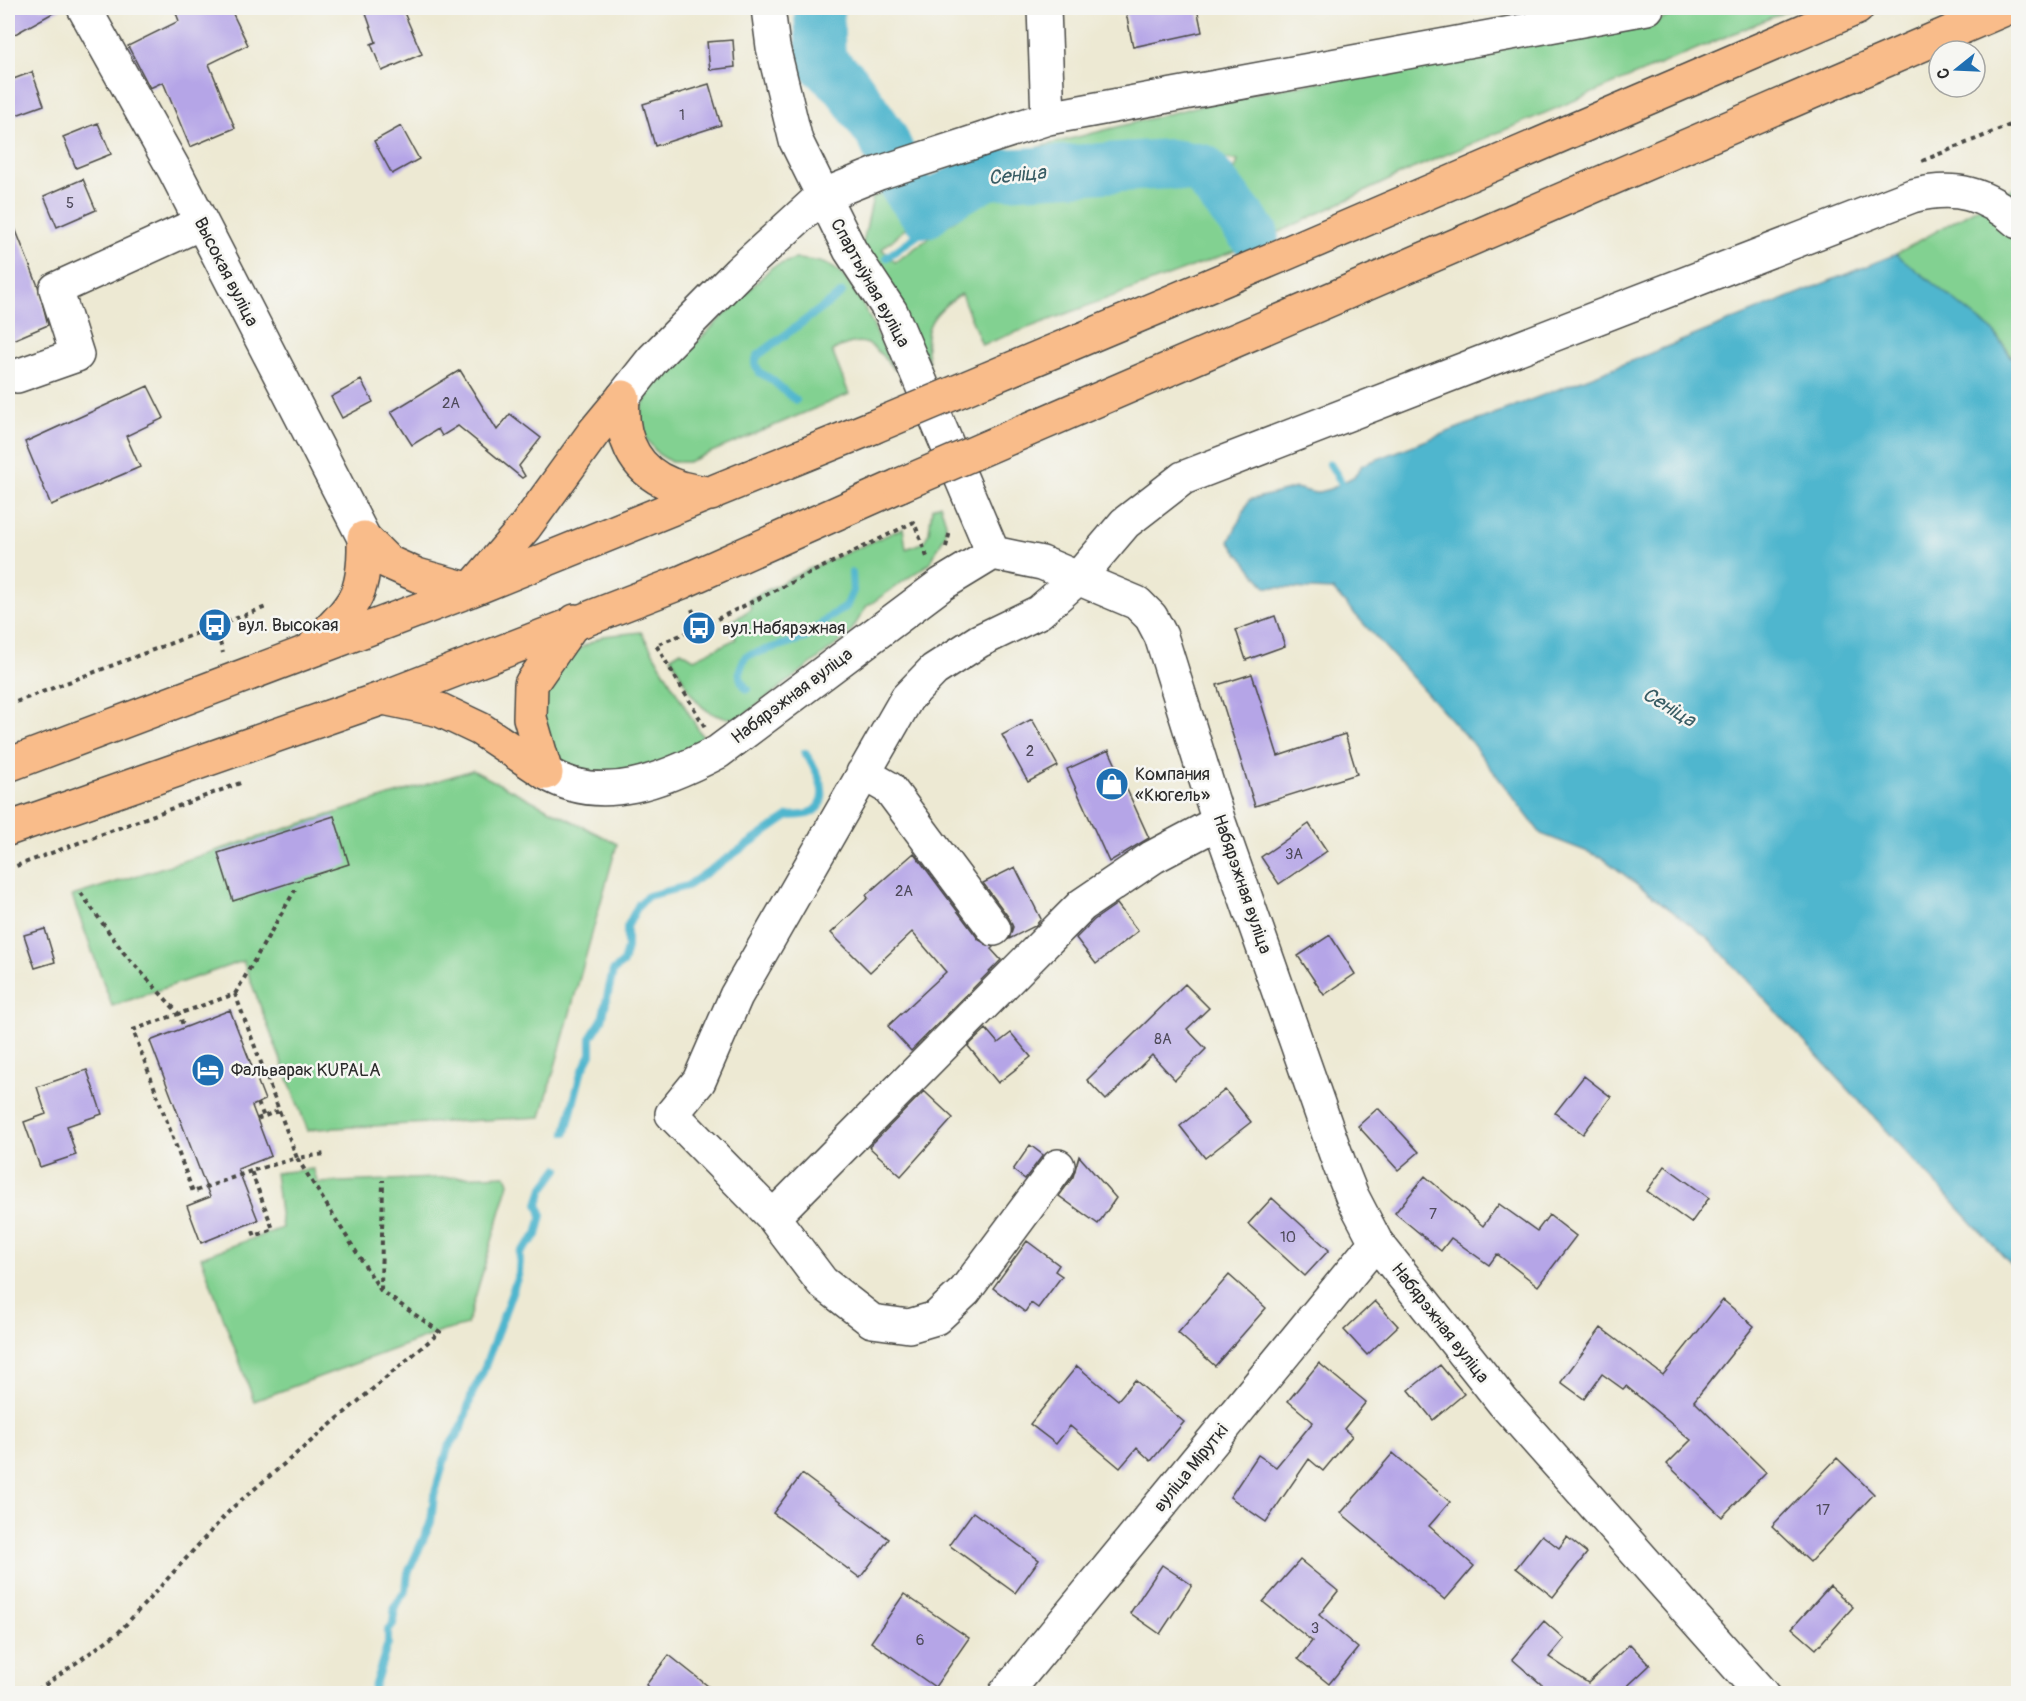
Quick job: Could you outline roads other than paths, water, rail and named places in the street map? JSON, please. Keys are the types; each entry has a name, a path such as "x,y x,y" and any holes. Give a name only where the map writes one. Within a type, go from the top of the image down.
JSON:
{"highway":[{"path":"8,765 471,590 711,494 1291,252 1857,8"},
{"path":"8,829 383,698 575,621 682,582 900,485 2007,8"},
{"path":"623,397 622,416 627,444 647,470 670,484 711,494"},
{"path":"471,590 525,527 594,432 623,397"},
{"path":"364,538 388,562 417,575 471,590"},
{"path":"310,651 357,599 365,570 364,538"},
{"path":"546,773 530,718 531,684 575,621"},
{"path":"383,698 440,710 480,729 546,773"}],"street":[{"name":"Высокая вуліца","path":"84,8 201,223 364,538"},
{"name":"Спартыўная вуліца","path":"768,8 773,47 796,141 850,250 891,312 993,553"},
{"path":"1044,8 1048,118"},
{"path":"623,397 669,343 739,272 822,196 879,172 1048,118 1647,8"},
{"path":"1058,1166 965,1291 936,1318 909,1326 872,1321 822,1282 773,1217 672,1114 699,1081 736,996 863,773 908,698 934,670 979,641 1039,612 1079,577 1125,523 1183,478 1912,196 1936,190 1977,195 2000,206 2019,222"},
{"path":"17,376 77,355 56,289 201,223"},
{"name":"Набярэжная вуліца","path":"546,773 562,783 607,789 632,787 684,770 718,752 942,584 993,553 1042,563 1137,603 1151,617 1161,636 1220,822 1340,1166 1352,1196 1377,1242 1503,1402 1762,1694"},
{"path":"863,773 889,788 994,929"},
{"path":"773,1217 1082,904 1153,857 1220,822"},
{"name":"вуліца Міруткі","path":"1005,1694 1377,1242"}],"water":[{"path":"1896,254 1993,331 2018,366 2018,1272 1709,939 1601,857 1541,834 1471,742 1333,590 1266,587 1229,542 1249,500 1296,488 1315,493 1330,489 1355,476 1362,465 1639,358"}],"waterway":[{"name":"Сеніца","path":"819,8 821,62 845,83 882,136 904,185 925,213 938,201 987,175 1171,164 1202,169 1254,235"},
{"path":"887,257 922,232 925,213"},
{"path":"796,400 770,378 760,373 755,364 757,356 842,293"},
{"name":"Сеніца","path":"1330,464 1348,493"},
{"path":"747,689 740,677 746,656 805,638 832,615 846,607 853,591 852,573"},
{"path":"566,1132 581,1073 591,1054 591,1037 602,1020 613,971 623,963 627,948 627,927 639,904 648,896 687,886 789,816 806,815 816,809 821,802 821,785 805,753"},
{"path":"372,1694 388,1643 388,1630 393,1624 395,1606 406,1590 408,1573 431,1522 434,1496 448,1448 462,1427 472,1394 483,1372 519,1273 520,1253 537,1235 542,1215 538,1204 543,1189 558,1169"}],"place":[{"name":"вул. Высокая","path":"215,625"},
{"name":"вул.Набярэжная","path":"699,628"},
{"name":"Компания «Кюгель»","path":"1112,784"},
{"name":"Фальварак KUPALA","path":"208,1070"}]}
